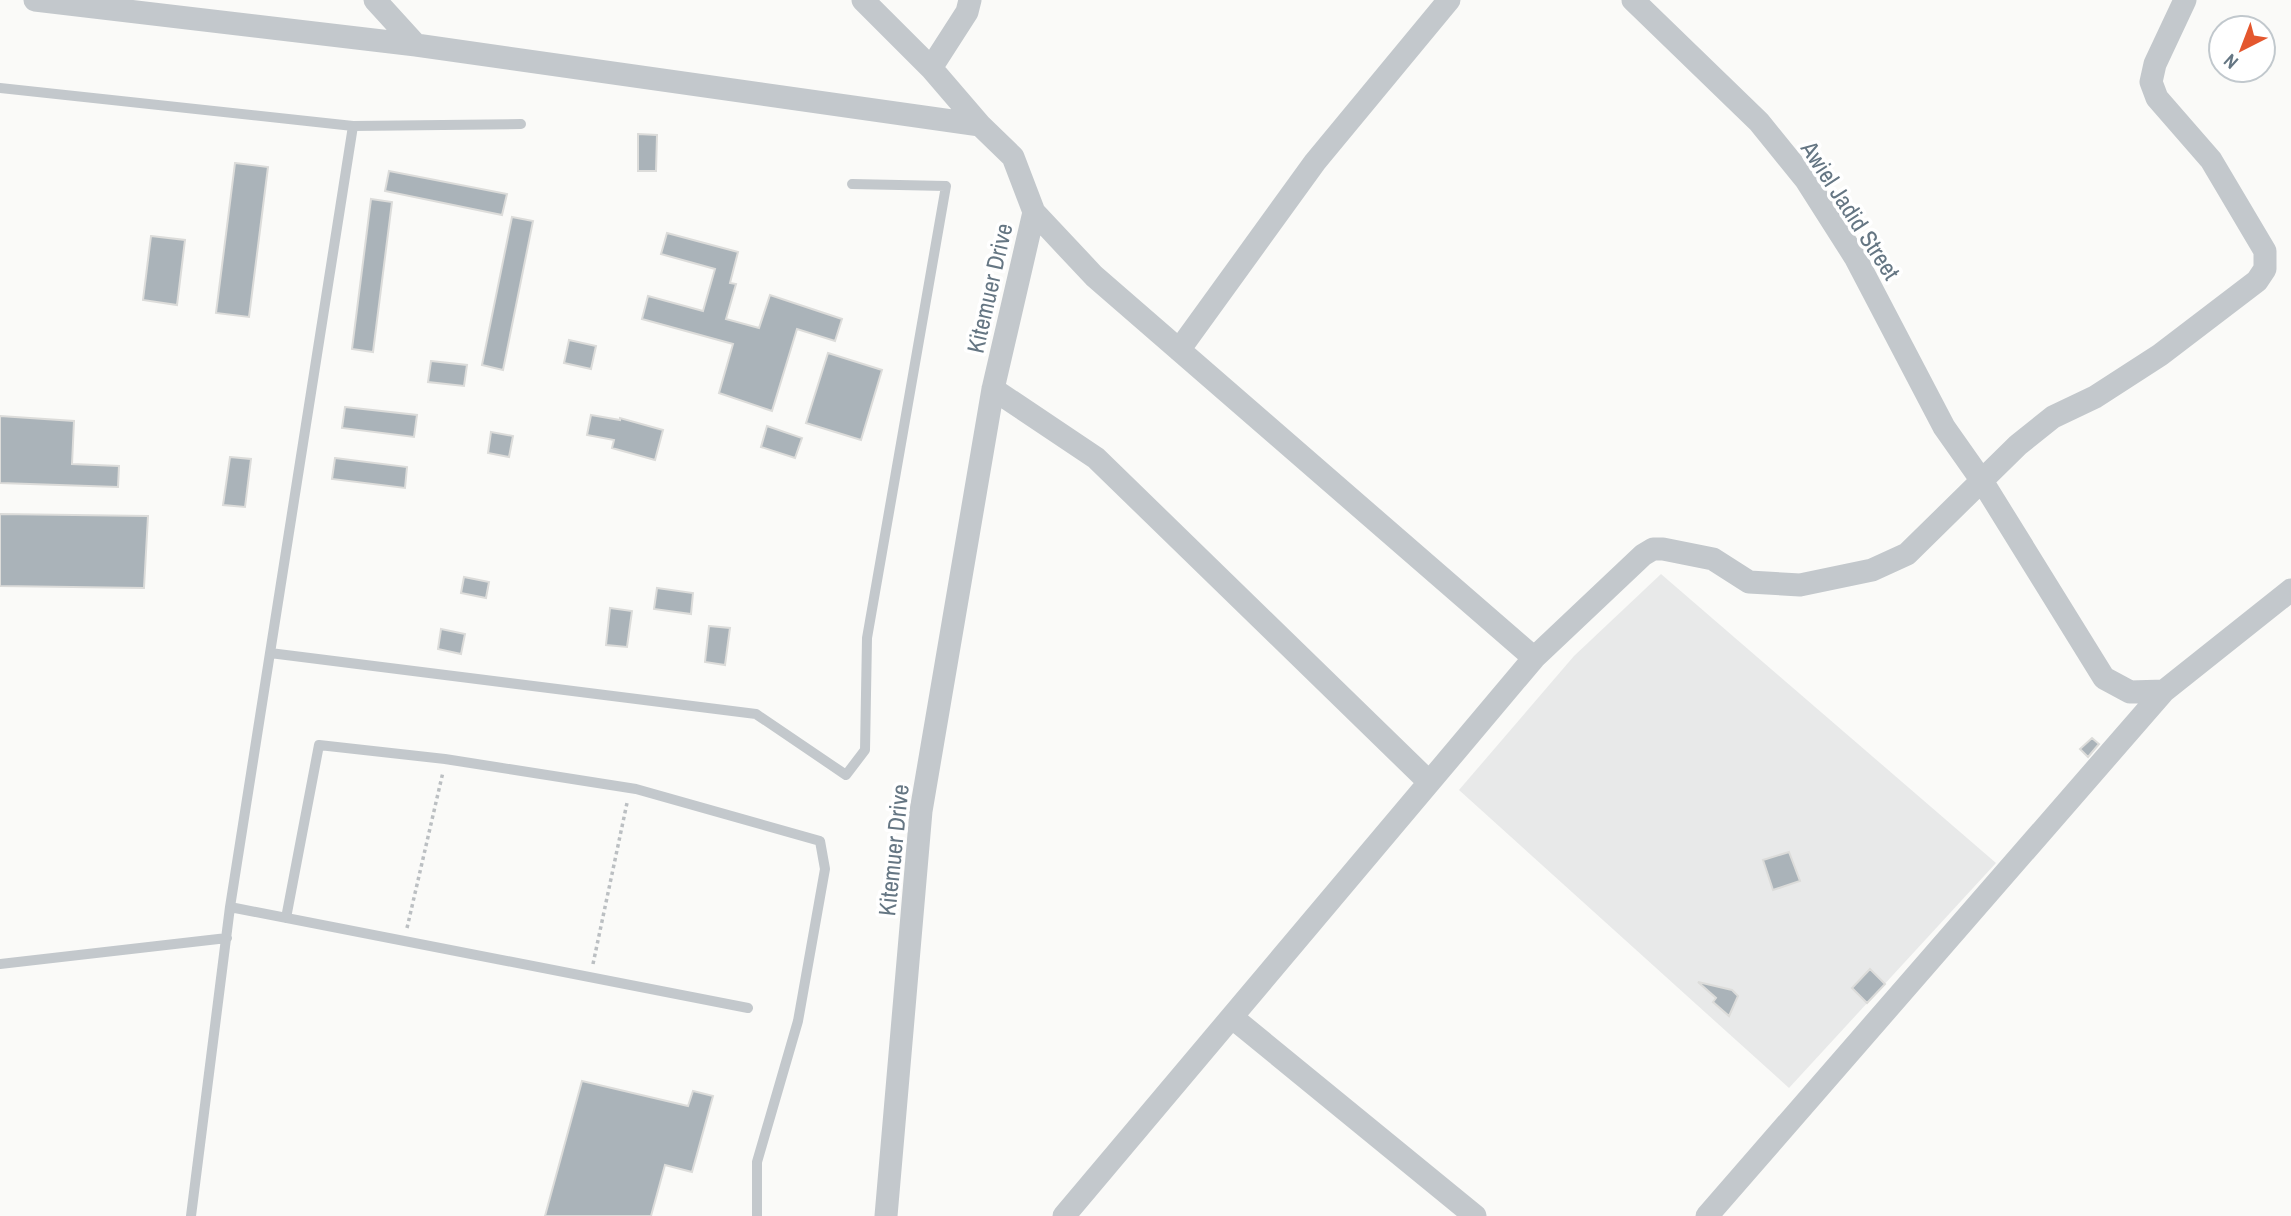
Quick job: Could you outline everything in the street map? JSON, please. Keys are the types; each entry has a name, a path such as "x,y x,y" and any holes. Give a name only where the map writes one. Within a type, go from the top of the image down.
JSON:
{"street":[{"path":"35,0 416,45 980,125"},
{"path":"375,0 416,45"},
{"name":"Kitemuer Drive","path":"863,0 931,68 980,125 1013,157 1034,212 993,389 921,811 886,1216"},
{"path":"931,68 967,12 970,0"},
{"path":"1178,350 1315,162 1449,0"},
{"name":"Awiel Jadid Street","path":"1633,0 1759,122 1806,180 1855,257 1944,427 1982,481 2104,678 2130,692 2164,691"},
{"path":"1064,1216 1534,658 1643,555 1653,549 1713,559 1749,582 1824,582 1872,570 1907,554 2053,417 2095,397 2160,355 2257,281 2265,269 2265,251 2230,189 2192,135 2157,98 2151,82 2155,64 2185,0"},
{"path":"1034,212 1094,276 1404,542 1534,658"},
{"path":"993,389 1096,458 1428,781"},
{"path":"1707,1216 2164,691 2291,590"},
{"path":"1233,1018 1475,1216"}],"lane":[{"path":"0,88 352,126 521,124"},
{"path":"191,1216 230,907 352,126"},
{"path":"270,653 756,714 846,775 865,750 867,638 946,186 852,184"},
{"path":"286,918 319,746 445,759 630,788 820,841 825,869 823,882 798,1021 757,1162 757,1216"},
{"path":"230,907 748,1008"},
{"path":"0,964 227,938"}],"path":[{"path":"404,941 445,759"},
{"path":"590,977 630,788"}],"shaded area":[{"path":"1661,574 1996,863 1789,1088 1459,790 1574,656"}],"building":[{"path":"638,134 657,135 656,171 638,171"},
{"path":"235,163 268,167 249,317 216,313"},
{"path":"389,171 507,194 502,215 385,191"},
{"path":"371,199 392,202 373,352 352,349"},
{"path":"512,217 533,221 503,370 482,365"},
{"path":"667,233 738,252 730,283 736,284 726,319 759,328 770,295 842,319 835,341 797,329 772,411 719,393 733,344 642,319 648,296 703,311 715,269 661,254"},
{"path":"151,236 185,240 177,305 143,300"},
{"path":"569,340 596,346 591,369 564,363"},
{"path":"828,353 882,370 861,440 806,423"},
{"path":"431,361 467,365 464,386 428,382"},
{"path":"345,407 417,415 414,437 342,428"},
{"path":"591,415 620,418 663,430 655,460 612,448 614,440 587,435"},
{"path":"0,416 74,421 72,464 119,466 118,487 0,483"},
{"path":"767,426 802,438 795,458 761,447"},
{"path":"491,432 513,436 509,457 488,453"},
{"path":"230,457 251,459 245,507 223,505"},
{"path":"335,458 407,467 405,488 332,479"},
{"path":"0,514 148,516 144,588 0,586"},
{"path":"464,577 489,582 486,598 461,593"},
{"path":"657,588 693,593 691,614 654,609"},
{"path":"610,608 632,611 627,647 606,645"},
{"path":"709,626 730,628 725,665 705,662"},
{"path":"441,629 465,634 461,654 438,649"},
{"path":"2092,738 2099,744 2088,757 2080,749"},
{"path":"1789,852 1800,881 1773,890 1763,860"},
{"path":"1870,969 1885,984 1867,1003 1852,988"},
{"path":"1698,982 1732,990 1738,996 1729,1016 1713,1002 1716,998"},
{"path":"582,1081 688,1106 693,1091 713,1096 692,1172 665,1165 651,1216 545,1216"}]}
